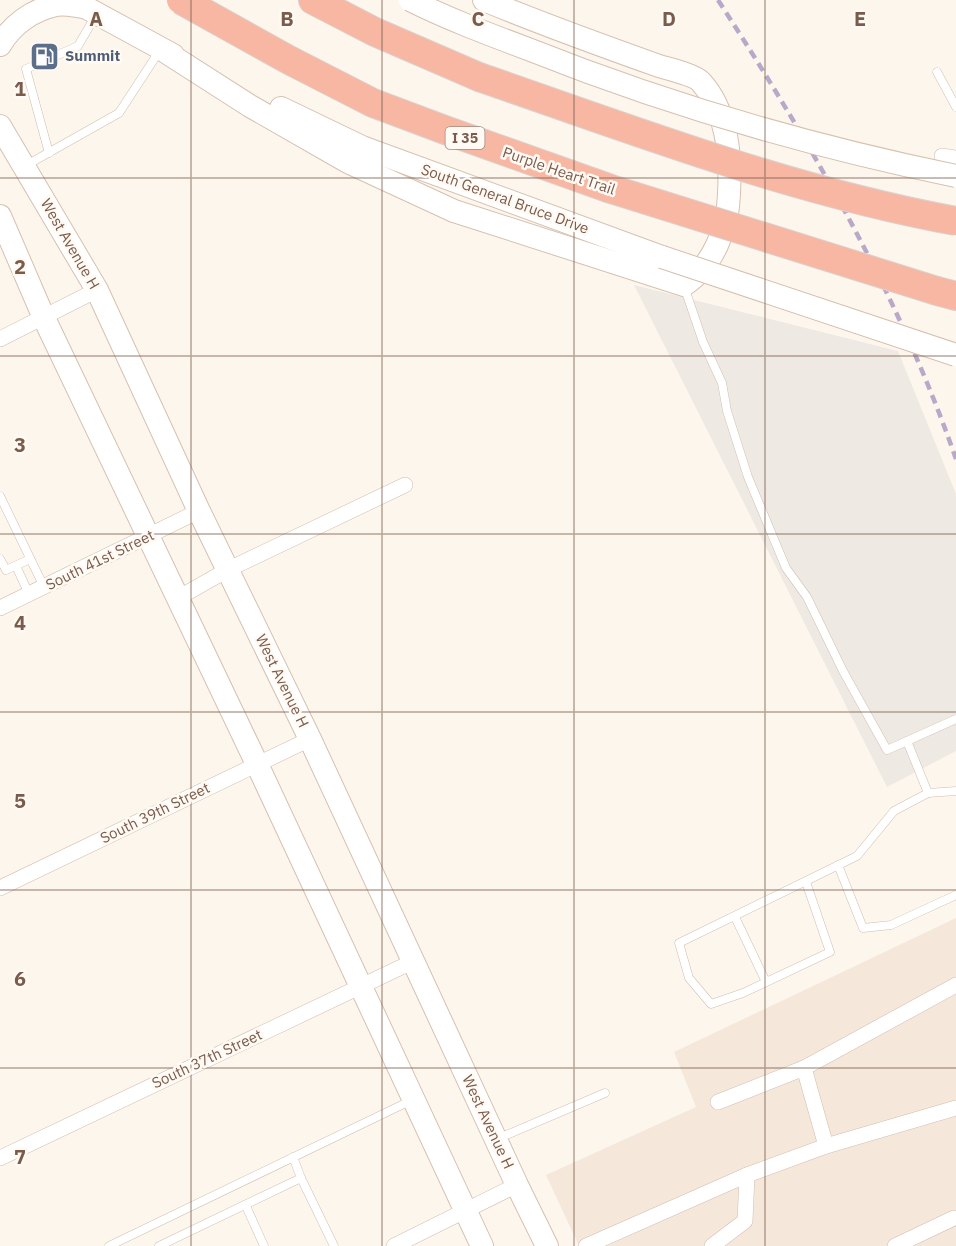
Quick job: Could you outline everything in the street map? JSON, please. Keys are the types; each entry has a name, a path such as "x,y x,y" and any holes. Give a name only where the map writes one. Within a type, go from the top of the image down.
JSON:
{"highway":[{"name":"Purple Heart Trail","path":"181,0 289,60 373,103 611,189 950,294"},
{"path":"313,0 375,32 479,77 722,162 897,210 956,221"}],"main road":[{"path":"410,0 433,12 569,66 706,113 884,161 956,176"},
{"path":"161,49 250,106 348,162 453,211 684,285 697,276 719,242 729,201 730,170 725,131 716,102 699,80 562,32 484,0"},
{"path":"0,45 8,32 30,14 57,4 84,7"},
{"name":"South General Bruce Drive","path":"84,7 161,49 362,147 662,257 956,356"},
{"name":"West Avenue H","path":"0,126 97,290 199,511 310,739 547,1246"},
{"path":"0,216 10,250 178,598 482,1246"}],"street":[{"path":"0,339 97,290"},
{"path":"178,598 229,569 405,485"},
{"name":"South 41st Street","path":"0,608 199,511"},
{"name":"South 39th Street","path":"0,888 310,739"},
{"name":"South 37th Street","path":"0,1158 414,961"},
{"path":"718,1102 804,1068 956,985"},
{"path":"804,1068 826,1146"},
{"path":"586,1246 747,1175 826,1146 956,1108"},
{"path":"712,1246 745,1221 747,1175"},
{"path":"394,1246 517,1185"},
{"path":"896,1246 954,1218"}],"lane":[{"path":"49,153 26,69 78,45 84,7"},
{"path":"24,166 119,113 161,49"},
{"path":"937,72 956,107"},
{"path":"684,285 703,342 722,383 727,411 748,477 786,568 807,597 843,670 888,750 956,718"},
{"path":"0,496 44,587"},
{"path":"0,558 6,570 30,559"},
{"path":"16,566 29,594"},
{"path":"907,741 928,793"},
{"path":"806,882 830,952 743,993 711,1004 689,978 679,943 857,856 894,811 928,793 956,791"},
{"path":"838,866 863,928 891,925 956,895"},
{"path":"735,917 766,982"},
{"path":"496,1139 605,1093"},
{"path":"109,1246 413,1100"},
{"path":"293,1157 334,1246"},
{"path":"159,1246 301,1178"},
{"path":"246,1206 264,1246"}],"shaded area":[{"path":"634,285 898,351 956,494 956,751 887,787"},
{"path":"956,918 956,1246 579,1246 546,1175 696,1107 674,1052"}],"railway":[{"path":"718,0 787,110 851,222 908,338 956,459"}],"place":[{"name":"Summit","path":"44,56"}]}
